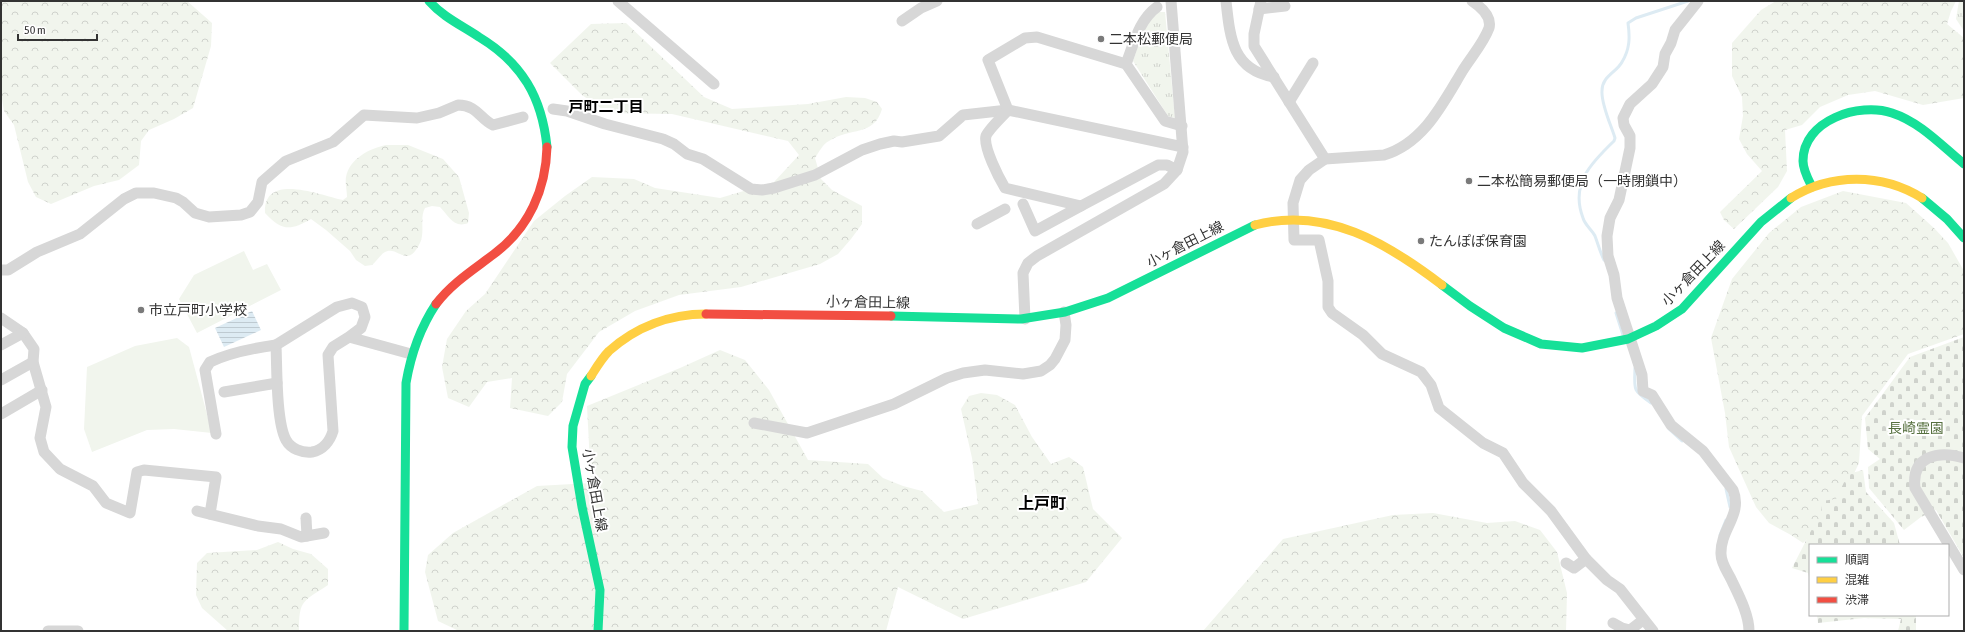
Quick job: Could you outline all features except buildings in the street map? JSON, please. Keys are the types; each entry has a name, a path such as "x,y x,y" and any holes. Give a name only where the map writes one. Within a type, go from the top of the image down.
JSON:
{"main road":[{"path":"404,631 406,383 412,354 423,324 444,294 458,280 502,248 524,223 543,186 548,163 548,145 539,104 513,62 488,42 450,21 429,1"},
{"path":"1812,187 1803,161 1809,141 1832,119 1854,111 1883,110 1906,119 1964,164"},
{"name":"小ヶ倉田上線","path":"598,631 600,590 582,507 572,447 573,426 585,384 608,352 633,332 664,319 700,314 982,317 1025,319 1064,312 1104,300 1246,228 1273,221 1293,220 1345,227 1370,236 1423,271 1477,311 1509,331 1544,346 1574,348 1601,346 1629,338 1658,325 1688,302 1764,218 1792,196 1812,187 1839,179 1860,178 1895,185 1911,191 1930,202 1945,214 1964,238"}],"street":[{"path":"618,1 714,84"},
{"path":"902,21 921,8 937,1"},
{"path":"1025,319 1023,273 1028,263 1044,252 1164,184 1177,170 1181,162 1183,147 1182,126 1171,1"},
{"path":"1226,1 1229,33 1236,52 1247,66 1260,75 1274,78"},
{"path":"1472,1 1483,10 1488,17 1490,24 1488,31 1431,122 1414,139 1391,153 1384,155 1325,159 1309,170 1300,180 1293,203 1294,240 1319,240 1328,281 1328,308 1332,313 1362,335 1382,354 1421,372 1431,385 1439,408 1483,443 1502,453 1523,482 1551,511 1586,559 1607,580 1620,589 1653,631"},
{"path":"1698,1 1675,30 1671,43 1665,54 1663,67 1652,84 1630,104 1623,118 1624,125 1630,136 1630,148 1619,200 1610,218 1607,236 1608,256 1614,275 1617,298 1642,375 1644,391 1652,395 1671,425 1703,452 1733,490 1736,498 1736,508 1721,543 1721,556 1725,570 1744,611 1749,631"},
{"path":"1285,6 1260,5 1254,34 1254,46 1325,159"},
{"path":"1126,64 1142,24 1149,13 1157,7"},
{"path":"1008,110 988,60 1026,38 1037,37 1126,64 1165,121 1182,126"},
{"path":"1290,102 1313,62"},
{"path":"1,270 8,270 37,252 80,234 124,199 136,193 154,193 176,198 184,202 195,213 209,217 241,215 250,212 258,202 262,182 286,161 297,155 333,142 364,115 417,118 428,117 458,105 463,105 481,114 493,125 523,117"},
{"path":"553,109 567,111 605,124 663,139 674,144 687,154 703,159 751,189 762,190 815,175 862,150 880,144 939,136 963,114 1008,110 1183,147"},
{"path":"1008,110 986,135 985,143 1000,179 1006,188 1081,206"},
{"path":"1023,204 1035,231 1158,165 1167,166 1177,170"},
{"path":"977,224 1006,209"},
{"path":"216,434 205,370 210,362 236,352 276,345 338,307 347,304 356,304 362,307 365,312 364,321 361,328 349,338 332,347 328,356 333,431 329,441 315,451 301,451 293,448 286,441 282,430 277,383 276,345"},
{"path":"754,423 807,432 894,404 947,378 963,373 985,370 1023,374 1041,371 1050,365 1055,359 1065,340 1066,325 1064,312"},
{"path":"1,318 23,333 34,349 33,362 42,390 46,415 40,438 44,452 60,469 94,486 106,503 130,514 137,472 144,470 216,477 210,514"},
{"path":"1,345 23,333"},
{"path":"349,338 412,354"},
{"path":"1,380 33,362"},
{"path":"224,392 277,383"},
{"path":"1,414 42,390"},
{"path":"1948,544 1915,488 1915,472 1921,461 1934,456 1964,458"},
{"path":"197,511 258,526 281,529 300,537 324,533"},
{"path":"306,518 307,536"},
{"path":"1949,545 1964,570"},
{"path":"1566,563 1574,568 1586,559"},
{"path":"1613,623 1630,630 1643,620"},
{"path":"48,631 78,631"}],"green space":[{"path":"2,1 187,1 212,23 211,46 193,108 174,119 149,130 141,141 139,165 119,180 94,186 51,204 36,197 28,182 14,125 4,111 1,93"},
{"path":"1776,1 1956,1 1947,24 1964,38 1964,98 1923,105 1875,91 1848,95 1820,107 1802,125 1785,130 1787,171 1778,187 1734,229 1724,220 1720,212 1762,171 1747,154 1739,139 1743,116 1742,97 1732,76 1732,43 1761,10"},
{"path":"1959,1 1964,1 1964,31 1956,19"},
{"path":"1159,12 1165,12 1175,118 1168,116 1133,61 1146,23"},
{"path":"626,23 704,97 732,109 808,104 846,97 865,98 877,102 882,109 878,118 873,124 867,128 845,134 827,142 815,158 821,179 832,190 862,206 862,224 838,254 820,264 741,287 679,295 635,311 599,332 567,374 562,402 548,416 510,408 512,378 487,382 469,407 448,398 442,367 447,339 466,311 485,294 534,221 592,177 634,179 655,188 720,198 774,182 799,155 788,141 672,114 608,113 582,95 550,63 591,24"},
{"path":"386,145 408,145 443,159 459,177 469,213 468,223 455,223 440,207 432,206 425,208 423,212 421,240 414,252 406,256 394,251 385,252 372,265 365,266 356,260 350,251 326,230 311,219 297,226 286,227 276,223 265,213 267,200 273,193 283,189 309,191 343,200 347,197 346,177 348,170 361,155"},
{"path":"1843,191 1906,203 1934,228 1948,243 1964,271 1964,334 1908,354 1862,416 1859,463 1835,514 1803,543 1769,523 1756,507 1729,447 1725,413 1711,338 1732,279 1769,233 1801,207"},
{"path":"244,251 253,270 267,264 281,290 197,333 179,299 194,275"},
{"name":"長崎霊園","path":"1964,337 1964,558 1936,510 1921,517 1904,530 1869,488 1868,467 1880,459 1868,449 1865,418 1910,357"},
{"path":"177,338 189,347 212,433 174,429 147,430 92,452 84,429 87,367 135,346"},
{"path":"720,350 745,360 769,390 808,460 868,464 883,478 903,486 922,491 944,512 978,504 972,458 961,409 969,396 981,393 997,395 1015,405 1032,437 1051,464 1069,457 1083,467 1093,509 1122,538 1086,582 963,619 898,587 886,631 459,631 438,621 425,572 428,555 453,533 537,486 591,483 587,406"},
{"path":"1863,470 1866,492 1894,523 1900,544 1809,544 1809,577 1808,573 1792,568 1813,527 1821,519 1822,501 1836,499 1848,474"},
{"path":"1433,513 1487,523 1515,521 1540,530 1557,552 1567,593 1566,631 1203,631 1283,539 1393,515"},
{"path":"278,542 293,549 311,554 328,569 328,585 304,602 300,613 299,631 228,631 202,608 196,595 197,563 207,553 257,550"},
{"path":"1817,616 1916,616 1916,631 1898,631 1901,619 1864,618 1818,623"}],"shaded area":[{"path":"252,311 261,330 224,347 215,328"}],"waterway":[{"path":"1604,260 1595,236 1583,218 1579,195 1581,184 1585,175 1615,138 1603,102 1602,91 1604,82 1625,57 1629,38 1628,23 1636,18 1688,1"},
{"path":"1616,313 1623,335"},
{"path":"1635,368 1636,389 1651,403"},
{"path":"1669,429 1682,441"},
{"path":"1726,489 1730,507"},
{"path":"1720,535 1726,520"}],"traffic: fast":[{"path":"429,1 446,16 494,47 518,70 535,97 540,112 547,147"},
{"path":"1812,187 1807,178 1803,164 1805,147 1812,135 1822,125 1835,118 1864,110 1879,110 1892,113 1912,122 1964,164"},
{"path":"1442,285 1470,306 1504,328 1541,344 1582,348 1628,339 1656,326 1682,309 1761,222 1791,198"},
{"path":"1922,198 1947,219 1964,238"},
{"path":"891,316 1021,319 1065,312 1108,298 1255,225"},
{"path":"404,631 406,383 417,342 425,322 436,304"},
{"path":"591,376 585,384 573,426 572,447 582,507 600,590 598,631"}],"traffic: slow":[{"path":"1791,198 1806,190 1823,184 1839,180 1856,179 1874,180 1890,184 1907,190 1922,198"},
{"path":"1255,225 1281,220 1306,220 1331,225 1354,232 1400,255 1442,285"},
{"path":"591,376 609,351 630,335 667,319 679,316 706,314"}],"traffic: jam":[{"path":"436,304 456,283 506,244 526,220 539,192 546,163 547,147"},
{"path":"706,314 891,316"}],"place":[{"name":"二本松郵便局","path":"1101,39"},
{"name":"二本松簡易郵便局（一時閉鎖中）","path":"1469,181"},
{"name":"たんぽぽ保育園","path":"1421,241"},
{"name":"市立戸町小学校","path":"141,310"}],"district":[{"name":"戸町二丁目","path":"606,107"},
{"name":"上戸町","path":"1042,503"}]}
